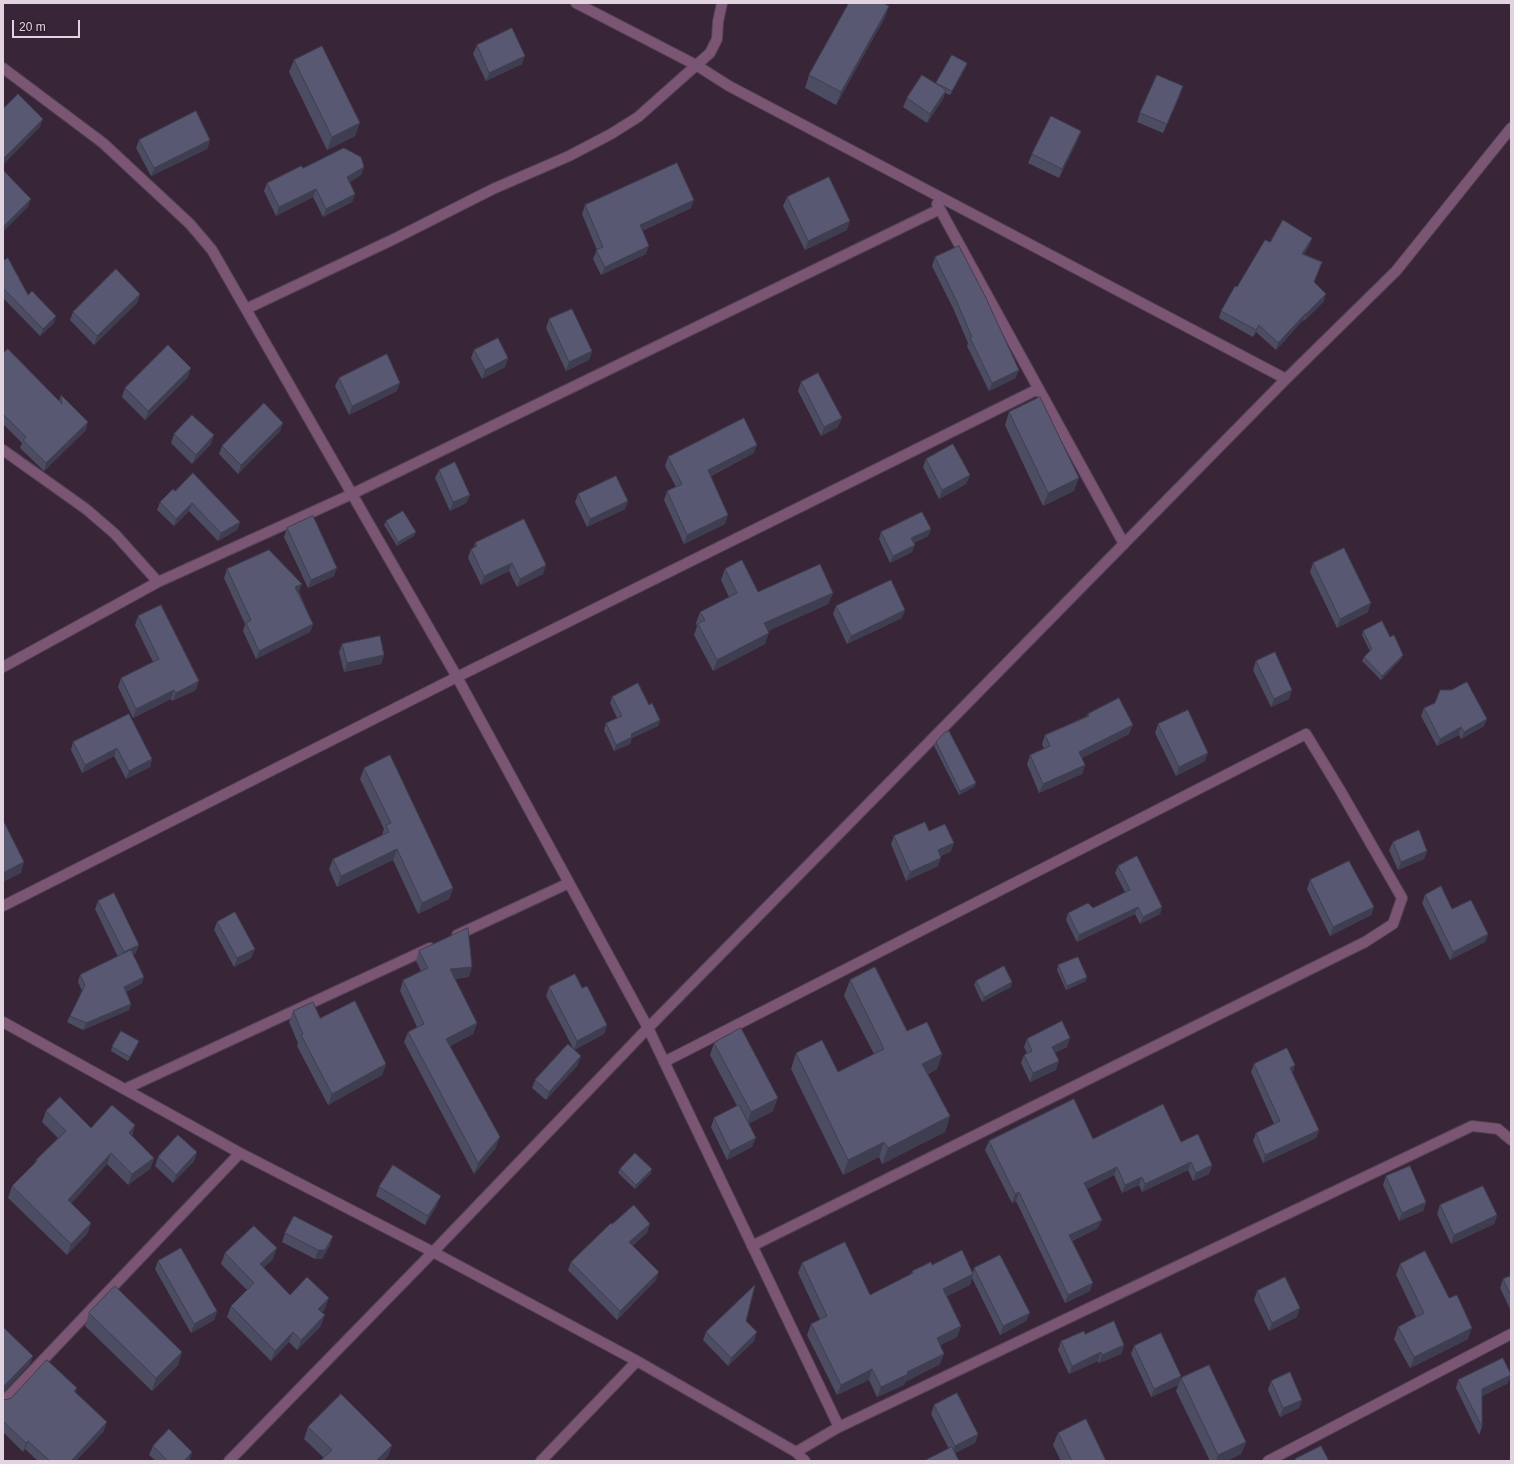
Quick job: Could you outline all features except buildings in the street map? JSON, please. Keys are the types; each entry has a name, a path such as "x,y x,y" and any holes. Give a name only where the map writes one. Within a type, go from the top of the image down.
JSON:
{"street":[{"path":"576,3 696,65 729,86 1286,379"},
{"path":"246,309 493,189 569,156 611,134 638,117 710,53 717,39 718,22 722,3"},
{"path":"3,68 103,143 190,224 212,250 457,677 648,1028 839,1427"},
{"path":"230,1461 648,1028 1286,379 1396,271 1511,128"},
{"path":"931,192 1124,544"},
{"path":"3,668 158,582 352,494 940,209"},
{"path":"3,906 457,677 1038,389"},
{"path":"3,450 86,509 115,534 158,582"},
{"path":"664,1062 1306,734 1402,898 1393,924 1365,942 752,1246"},
{"path":"125,1089 569,883"},
{"path":"3,1022 240,1153 433,1252 637,1361 796,1452 805,1461"},
{"path":"796,1452 839,1427 1472,1126 1498,1129 1511,1140"},
{"path":"3,1402 240,1153"},
{"path":"1268,1461 1511,1334"},
{"path":"541,1461 637,1361"}]}
